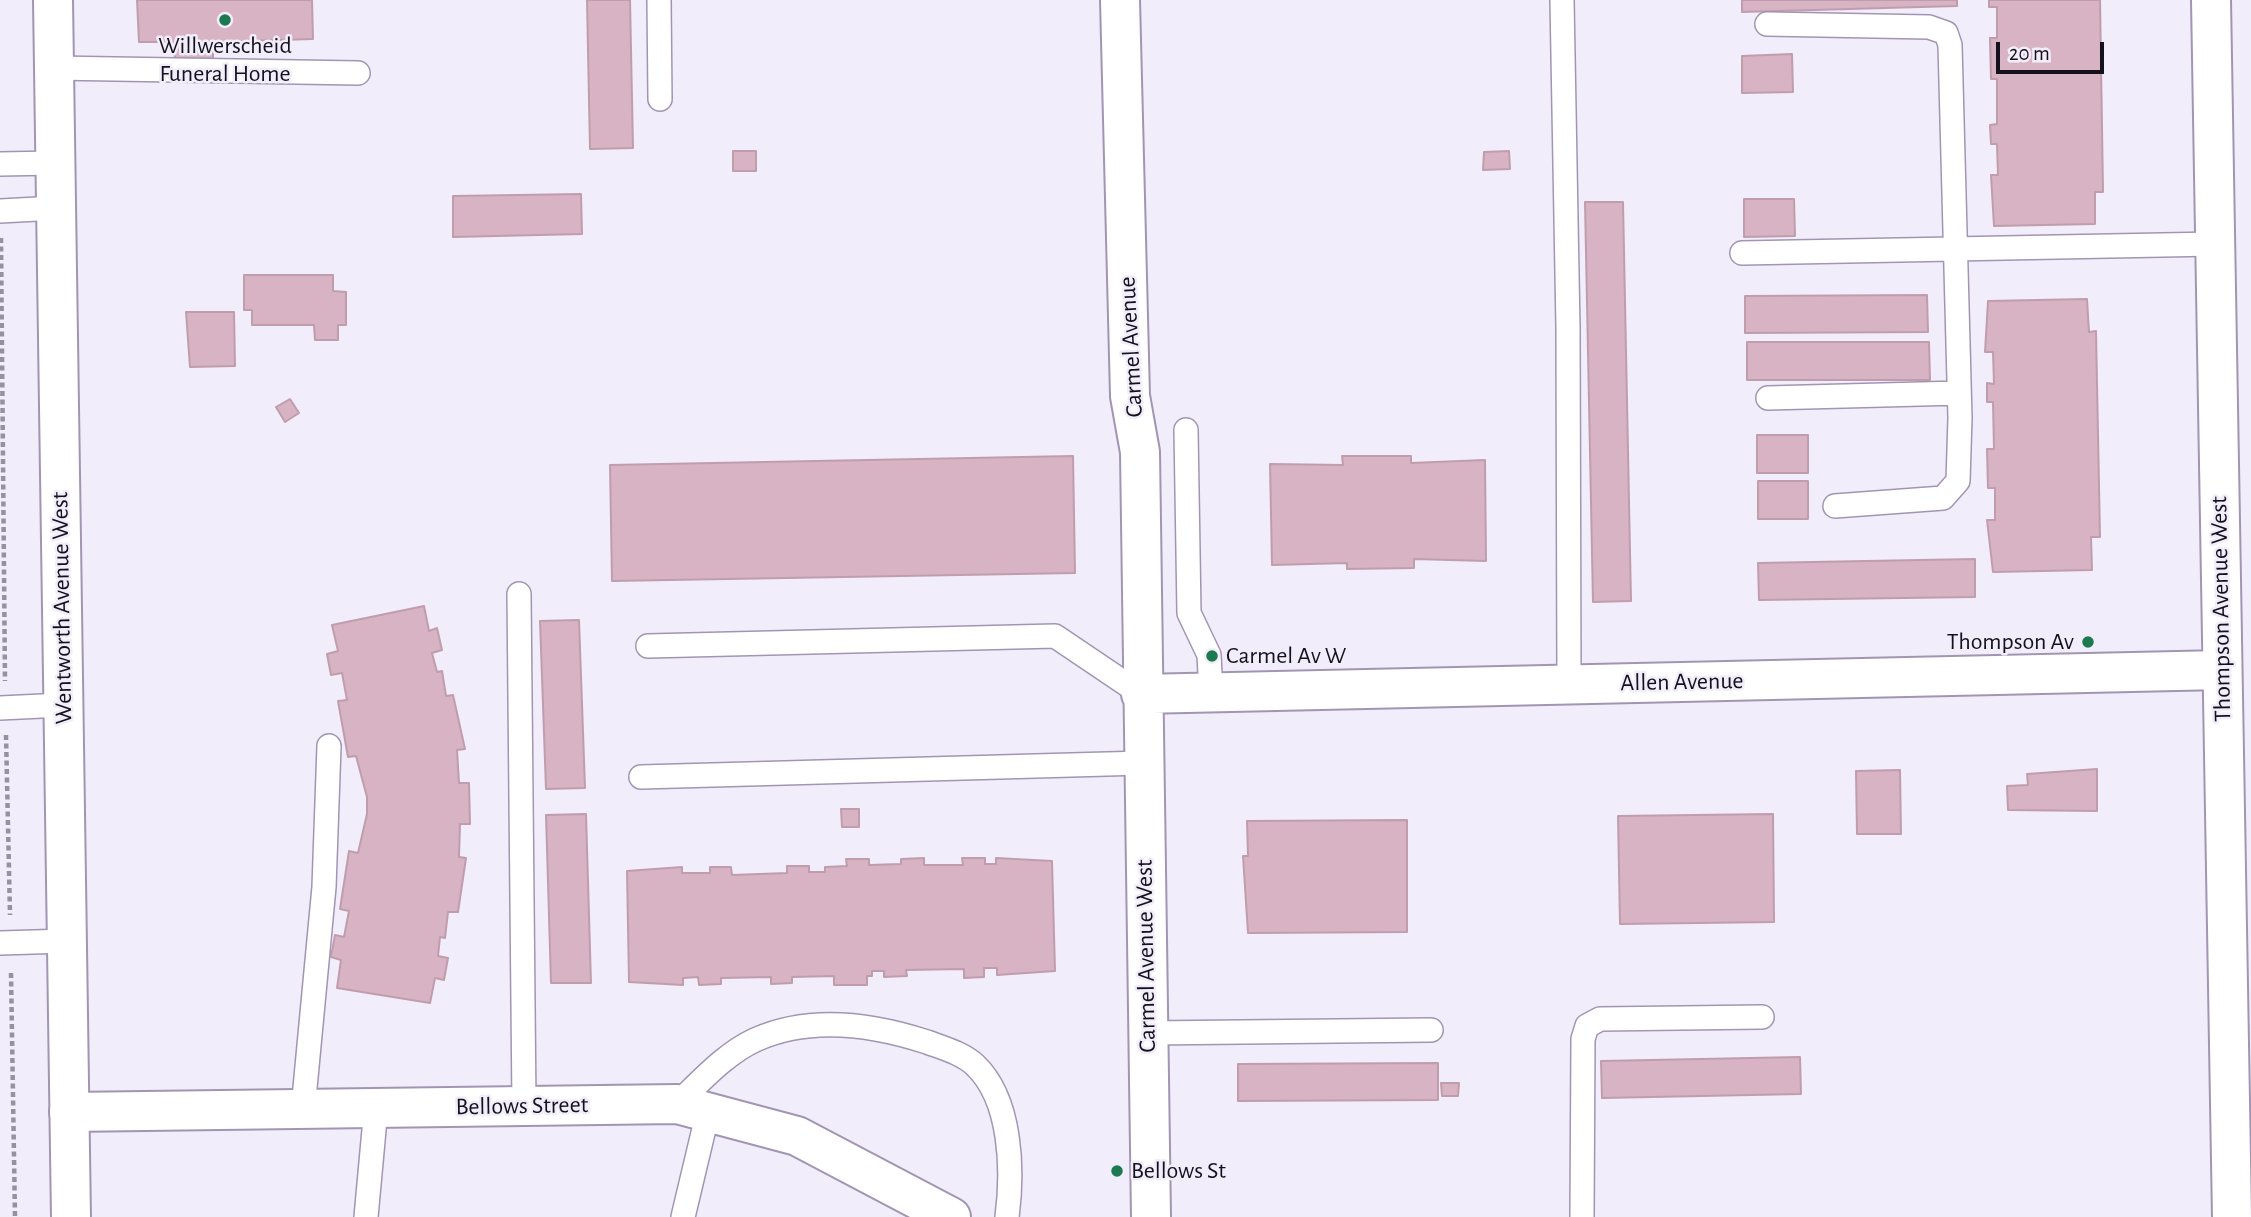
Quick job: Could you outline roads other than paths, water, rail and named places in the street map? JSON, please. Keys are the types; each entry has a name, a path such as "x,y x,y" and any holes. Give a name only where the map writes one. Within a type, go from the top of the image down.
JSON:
{"street":[{"name":"Wentworth Avenue West","path":"53,0 71,1217"},
{"name":"Carmel Avenue","path":"1120,0 1130,396 1140,452 1142,694"},
{"name":"Thompson Avenue West","path":"2211,0 2232,1217"},
{"name":"Allen Avenue","path":"1142,694 2222,670"},
{"name":"Carmel Avenue West","path":"1142,694 1151,1217"},
{"name":"Bellows Street","path":"69,1112 524,1106 693,1108 797,1136 951,1217"}],"lane":[{"path":"659,0 660,99"},
{"path":"1562,0 1568,342 1569,685"},
{"path":"1767,24 1929,27 1946,33 1950,45 1953,249 1959,393 1958,481 1943,498 1835,506"},
{"path":"54,68 358,73"},
{"path":"0,164 55,163"},
{"path":"0,211 56,208"},
{"path":"1742,253 2215,244"},
{"path":"1768,398 1959,393"},
{"path":"1186,430 1189,613 1209,655 1211,693"},
{"path":"519,594 524,1106"},
{"path":"648,646 1055,636 1142,694"},
{"path":"0,708 64,705"},
{"path":"303,1109 324,887 329,746"},
{"path":"641,777 1143,762"},
{"path":"0,943 67,941"},
{"path":"1582,1217 1583,1040 1587,1026 1600,1018 1762,1017"},
{"path":"683,1217 693,1108 726,1058 752,1041 800,1027 860,1026 900,1033 952,1051 974,1065 989,1084 999,1109 1008,1145 1007,1217"},
{"path":"1148,1033 1431,1031"},
{"path":"366,1217 376,1108"}],"place":[{"name":"Willwerscheid Funeral Home","path":"225,20"},
{"name":"Thompson Av","path":"2088,642"},
{"name":"Carmel Av W","path":"1212,656"},
{"name":"Bellows St","path":"1117,1171"}]}
